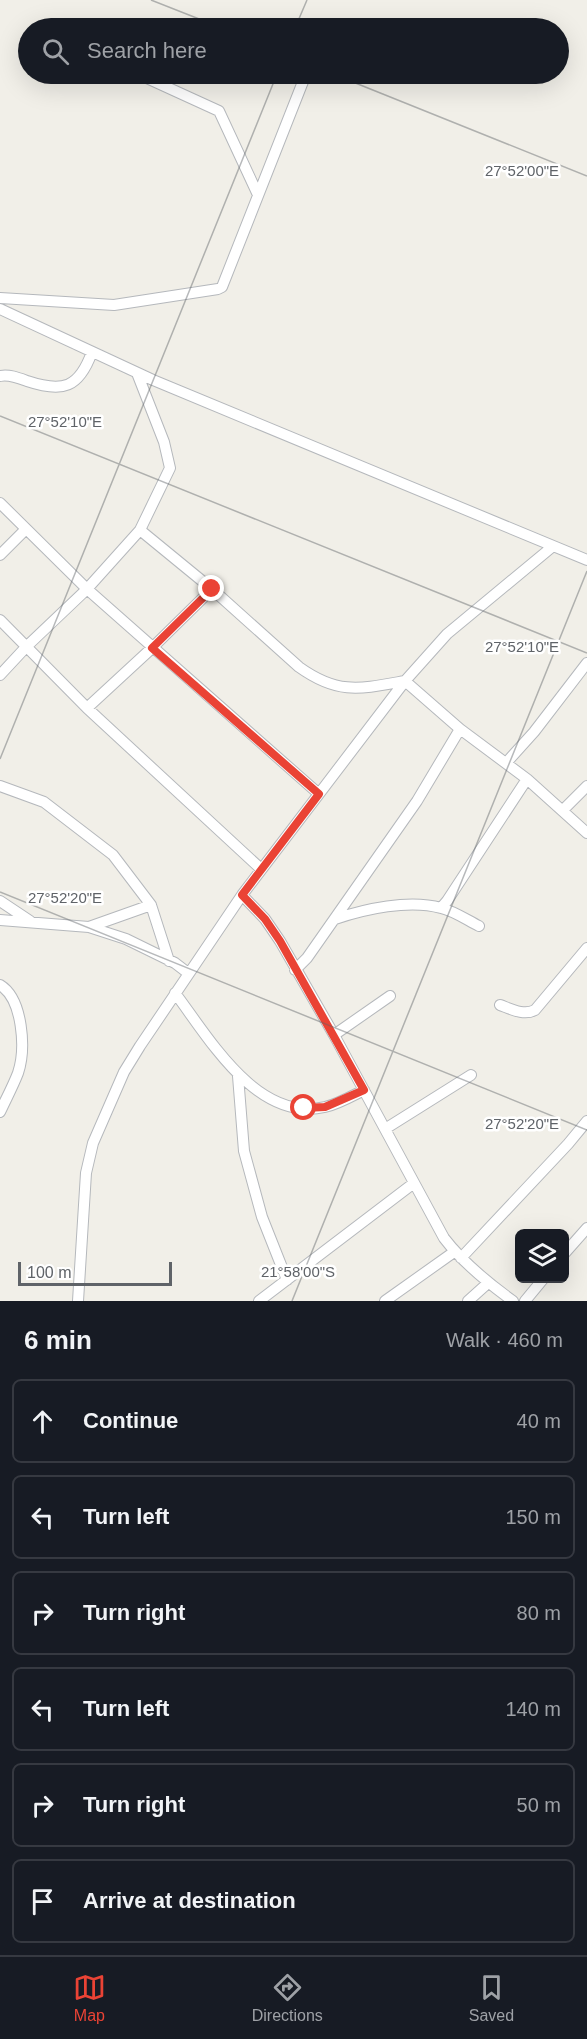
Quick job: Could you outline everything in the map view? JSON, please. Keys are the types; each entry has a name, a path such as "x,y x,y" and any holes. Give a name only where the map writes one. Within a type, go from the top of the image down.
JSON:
{"street":[{"path":"160,84 219,111 258,195"},
{"path":"0,298 114,305 218,289 225,283 302,84"},
{"path":"0,309 137,373 587,560"},
{"path":"0,376 16,378 40,386 64,386 79,379 92,352"},
{"path":"0,675 87,589 140,530 170,468 164,442 137,373"},
{"path":"0,503 87,589 319,794"},
{"path":"0,555 26,529"},
{"path":"140,530 212,589 299,667 314,677 350,689 405,681 460,729 563,810 587,833"},
{"path":"78,1301 86,1173 93,1143 124,1072 242,895 405,681 447,634 552,547"},
{"path":"87,708 212,589"},
{"path":"0,620 87,708 261,869"},
{"path":"506,763 534,732 587,663"},
{"path":"295,970 307,958 417,801 460,729"},
{"path":"441,908 527,780"},
{"path":"0,786 44,802 113,855 151,905 169,961"},
{"path":"563,810 587,786"},
{"path":"242,895 265,919 334,1035 444,1238 458,1255 488,1283 513,1301"},
{"path":"0,901 30,922"},
{"path":"89,927 151,905"},
{"path":"335,919 362,910 405,905 441,908 479,926"},
{"path":"0,920 89,927 126,939 188,973"},
{"path":"500,1005 521,1012 536,1010 587,948"},
{"path":"0,985 8,990 20,1019 22,1051 18,1072 0,1112"},
{"path":"175,993 238,1076 258,1091 283,1104 304,1108 325,1107 364,1090"},
{"path":"334,1035 390,996"},
{"path":"385,1129 471,1074"},
{"path":"238,1076 244,1151 262,1217 287,1280"},
{"path":"385,1301 458,1255 568,1144 587,1120"},
{"path":"259,1301 414,1183"},
{"path":"569,1248 587,1228"},
{"path":"468,1301 488,1283"},
{"path":"525,1301 540,1283"}],"route":[{"path":"212,589 152,648 319,794 242,895 265,919 280,941 364,1090 325,1107 304,1108"}]}
